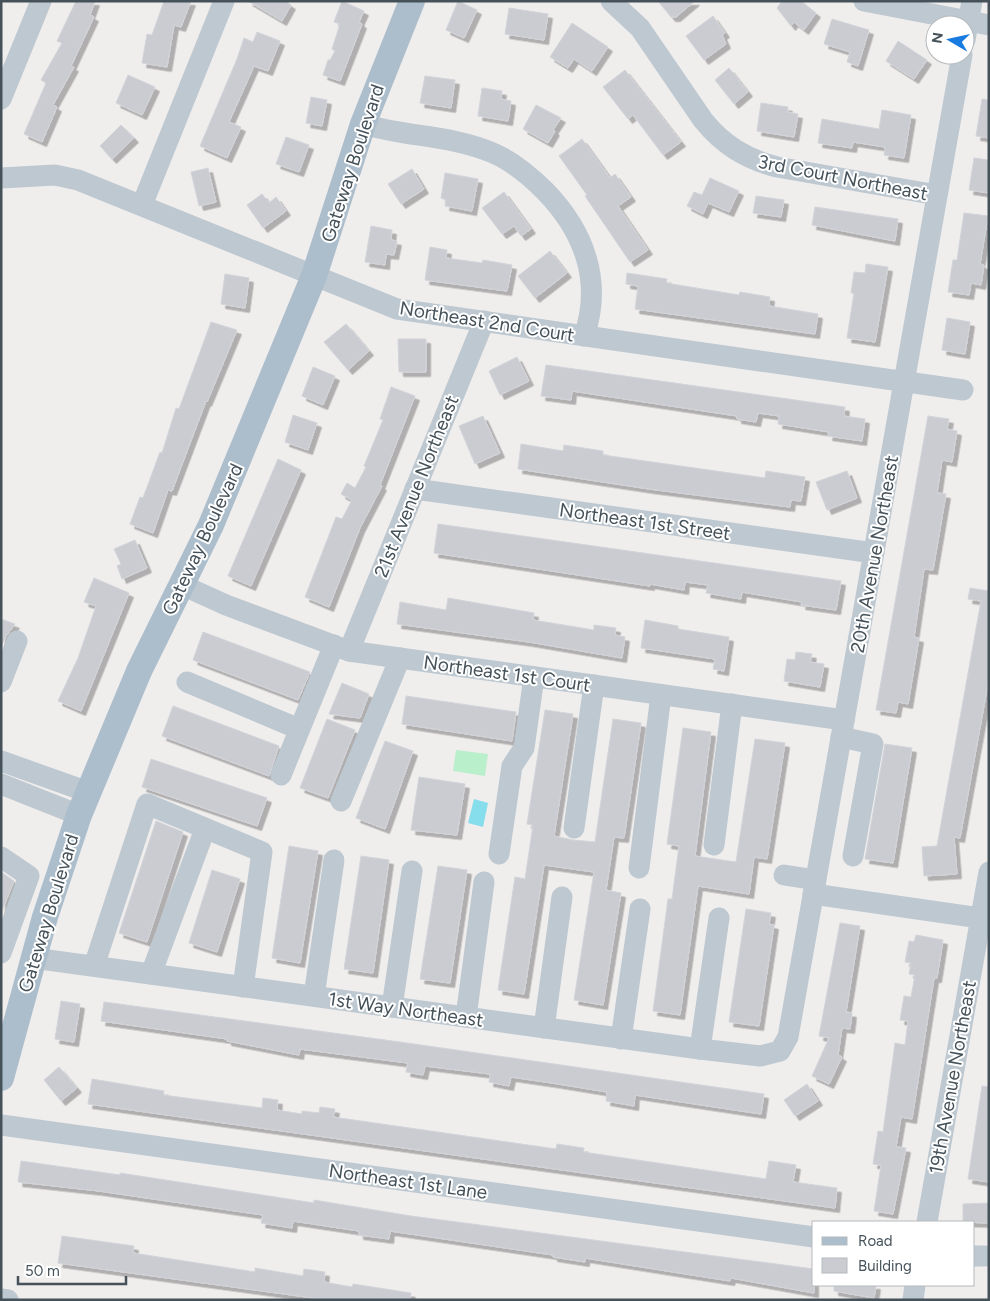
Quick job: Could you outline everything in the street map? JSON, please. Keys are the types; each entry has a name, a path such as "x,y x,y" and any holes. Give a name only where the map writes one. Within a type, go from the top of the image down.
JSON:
{"main road":[{"name":"Gateway Boulevard","path":"1,1078 32,958 84,803 136,679 211,525 314,276 364,124 412,1"}],"street":[{"path":"1,99 41,1"},
{"path":"142,204 224,1"},
{"name":"3rd Court Northeast","path":"611,1 640,28 714,133 743,155 777,167 938,195"},
{"path":"864,1 937,15"},
{"name":"20th Avenue Northeast","path":"780,1051 788,1037 960,65"},
{"path":"364,124 388,131 463,143 493,153 535,182 569,220 582,242 588,261 592,300 584,336"},
{"name":"Northeast 2nd Court","path":"1,178 37,175 67,177 142,204 397,309 963,390"},
{"name":"21st Avenue Northeast","path":"281,775 299,729 341,648 415,489 484,322"},
{"name":"Northeast 1st Street","path":"415,489 874,552"},
{"name":"Northeast 1st Court","path":"182,585 253,616 341,648 400,658 732,704 843,728 873,744 853,856"},
{"path":"1,682 17,640"},
{"path":"341,801 400,658"},
{"path":"499,854 512,766 524,748 534,677"},
{"path":"187,682 299,729"},
{"path":"574,828 594,685"},
{"path":"639,868 662,694"},
{"path":"714,845 732,704"},
{"path":"1,761 84,803"},
{"path":"1,784 84,803"},
{"path":"94,966 147,804 262,852 242,986"},
{"path":"151,974 205,828"},
{"path":"1,857 29,876 1,953"},
{"path":"314,996 334,860"},
{"path":"392,1007 412,871"},
{"name":"19th Avenue Northeast","path":"927,1221 989,872"},
{"path":"784,875 814,887 980,918"},
{"path":"466,1017 484,882"},
{"path":"544,1028 562,897"},
{"path":"621,1039 640,909"},
{"path":"700,1050 719,918"},
{"name":"1st Way Northeast","path":"32,958 700,1050 760,1056 780,1051"},
{"name":"Northeast 1st Lane","path":"1,1125 812,1237"},
{"path":"975,1256 989,1256"},
{"path":"913,1300 916,1286"},
{"path":"1,1299 8,1300"}],"green space":[{"path":"456,750 488,754 485,776 453,771"}],"water":[{"path":"474,799 488,803 483,827 468,823"}],"building":[{"path":"76,1 95,1 90,15 94,17 71,66 74,67 53,105 57,107 42,142 24,134 46,83 41,80 62,43 57,41"},
{"path":"164,1 191,1 181,27 174,25 167,67 142,63 147,34 152,35"},
{"path":"248,1 285,1 291,5 282,21"},
{"path":"342,1 364,11 359,22 362,24 340,81 323,75 328,60 330,60 335,51 332,49 340,24 334,22"},
{"path":"458,1 477,10 464,38 446,30"},
{"path":"658,1 695,1 676,17 671,17"},
{"path":"782,1 801,1 816,13 804,30 794,22 791,26 777,8"},
{"path":"509,8 548,14 544,40 505,34"},
{"path":"713,16 725,33 722,35 726,44 704,60 686,36"},
{"path":"832,19 869,30 858,66 847,62 850,52 824,44"},
{"path":"572,23 608,47 592,71 574,59 568,68 550,57"},
{"path":"257,32 280,41 268,71 254,66 229,122 241,127 227,158 200,146 244,38 253,42"},
{"path":"898,41 925,59 925,63 914,79 886,61"},
{"path":"729,68 748,92 734,104 715,80"},
{"path":"625,70 681,142 663,155 633,115 628,119 603,87"},
{"path":"128,75 155,87 142,115 116,103"},
{"path":"425,76 455,80 451,108 420,103"},
{"path":"482,88 502,91 501,99 511,101 508,121 478,116"},
{"path":"311,97 327,100 322,126 306,123"},
{"path":"982,99 989,100 989,138 976,136"},
{"path":"761,103 788,107 787,112 798,114 794,137 757,131"},
{"path":"536,105 561,118 553,130 555,131 548,143 523,129"},
{"path":"882,110 911,115 904,158 884,155 885,147 853,142 852,148 818,143 822,119 879,129"},
{"path":"121,125 134,138 112,159 100,146"},
{"path":"286,137 309,145 299,172 276,164"},
{"path":"582,139 610,178 615,174 631,197 618,206 648,250 630,262 585,196 587,195 559,156"},
{"path":"974,158 989,160 989,193 969,190"},
{"path":"208,168 216,202 199,206 191,172"},
{"path":"412,169 424,189 401,204 388,184"},
{"path":"445,173 478,179 472,211 445,206 446,200 441,198"},
{"path":"710,178 739,191 729,212 708,203 703,214 687,206 694,192 702,195"},
{"path":"504,192 531,229 521,236 514,226 502,234 482,208"},
{"path":"262,194 269,203 276,197 286,211 263,228 247,205"},
{"path":"756,196 784,200 781,217 753,213"},
{"path":"815,207 898,219 895,241 812,225"},
{"path":"964,213 988,216 980,264 984,265 981,285 971,283 969,295 948,292 953,260 957,260"},
{"path":"371,226 392,230 391,240 397,241 394,255 386,254 385,265 365,262"},
{"path":"430,247 447,250 446,258 482,263 483,260 512,265 507,291 425,280"},
{"path":"550,251 567,273 535,298 518,276"},
{"path":"866,264 888,267 875,342 847,338 854,293 851,293 854,272 865,273"},
{"path":"627,273 667,279 666,283 739,295 740,292 770,297 769,306 818,314 815,334 635,309 638,286 626,284"},
{"path":"225,274 249,278 245,308 221,304"},
{"path":"947,318 970,322 965,354 942,350"},
{"path":"211,322 237,330 206,401 172,491 168,490 153,533 130,524 140,497 143,498 160,452 162,453 176,408 179,409"},
{"path":"346,324 369,351 348,370 324,342"},
{"path":"398,339 426,339 426,372 399,372"},
{"path":"517,357 529,381 500,395 489,371"},
{"path":"546,365 845,407 844,416 865,419 862,441 828,436 829,432 778,424 779,416 758,413 756,422 737,419 737,416 572,391 571,400 541,396"},
{"path":"313,367 335,376 323,405 302,396"},
{"path":"391,387 415,396 380,485 382,486 360,528 329,607 305,597 336,517 342,519 352,500 341,494 347,483 355,488 366,467 364,466 383,420 380,419"},
{"path":"293,415 317,423 308,450 285,442"},
{"path":"483,416 500,453 475,464 459,426"},
{"path":"928,416 949,419 947,429 957,431 952,462 942,460 937,493 946,494 933,570 924,569 914,637 919,638 908,704 898,702 896,713 876,710"},
{"path":"521,444 563,451 564,445 603,451 603,455 765,478 766,471 805,477 801,501 791,500 790,507 649,489 518,469"},
{"path":"278,459 301,470 251,586 228,576"},
{"path":"847,471 857,498 827,510 816,482"},
{"path":"438,524 841,581 836,610 801,605 802,602 742,592 741,599 706,593 708,585 685,582 684,590 434,553"},
{"path":"135,540 147,568 122,579 117,566 121,564 114,549"},
{"path":"94,578 129,593 81,711 58,701 78,658 96,606 84,602"},
{"path":"970,588 989,591 989,678 960,838 954,837 957,874 924,876 922,847 937,846 981,601 968,599"},
{"path":"448,598 534,613 533,620 594,630 594,625 616,628 615,635 625,637 622,658 529,642 397,624 400,602 446,610"},
{"path":"1,619 15,624 1,647"},
{"path":"645,620 678,626 678,629 729,637 724,671 713,669 715,659 641,648"},
{"path":"203,632 310,672 298,700 193,660"},
{"path":"796,652 812,654 810,662 824,664 820,687 784,681 787,659 795,660"},
{"path":"342,683 369,694 360,718 329,714"},
{"path":"406,696 516,712 512,741 402,724"},
{"path":"173,706 279,746 269,776 162,736"},
{"path":"545,710 573,714 554,836 573,840 595,842 613,719 641,723 624,838 614,837 606,890 621,893 603,1005 574,1000 594,872 544,865 524,994 498,990 515,877 525,879 533,825 527,824"},
{"path":"327,719 355,730 328,798 300,788"},
{"path":"683,728 711,732 695,856 736,862 755,739 785,743 767,859 754,857 749,894 698,886 680,1015 653,1011 668,899 672,899 679,846 667,844"},
{"path":"385,741 413,751 385,829 356,818"},
{"path":"885,744 912,748 893,863 865,859"},
{"path":"151,759 267,798 257,826 142,787"},
{"path":"419,777 465,784 457,835 411,830"},
{"path":"156,821 183,832 147,942 119,933"},
{"path":"289,846 318,851 300,963 272,958"},
{"path":"361,856 389,860 373,973 344,969"},
{"path":"438,866 467,870 450,983 420,979"},
{"path":"212,870 240,879 217,952 189,943"},
{"path":"1,872 14,881 1,913"},
{"path":"746,909 771,913 769,924 774,925 759,1026 729,1022"},
{"path":"840,923 860,926 846,1012 852,1013 850,1029 842,1028 838,1055 842,1057 829,1084 812,1076 829,1038 819,1036"},
{"path":"916,935 943,940 937,978 934,978 912,1119 901,1117 896,1147 906,1148 893,1214 874,1211 881,1165 873,1164 878,1131 883,1132 895,1043 905,1045 908,1021 900,1020 904,996 911,997 915,975 909,974 911,963 905,962 909,941 914,942"},
{"path":"61,1001 80,1004 74,1042 55,1039"},
{"path":"104,1002 764,1094 761,1114 635,1095 634,1106 606,1101 607,1092 552,1083 511,1077 509,1086 489,1082 490,1074 425,1066 423,1075 406,1072 408,1063 300,1049 299,1055 227,1041 227,1039 101,1021"},
{"path":"59,1067 77,1088 61,1101 44,1080"},
{"path":"92,1079 164,1091 163,1095 262,1108 263,1098 278,1100 277,1110 302,1114 302,1111 319,1113 320,1107 335,1109 333,1117 556,1149 557,1144 584,1148 583,1152 766,1179 769,1161 796,1165 793,1182 837,1188 835,1208 88,1104"},
{"path":"807,1084 818,1101 795,1116 784,1100"},
{"path":"982,1086 989,1087 989,1182 968,1179"},
{"path":"21,1161 120,1175 120,1173 314,1203 314,1200 411,1216 812,1269 814,1293 731,1278 730,1281 585,1258 585,1262 553,1257 553,1255 390,1231 389,1239 359,1235 359,1231 293,1221 292,1228 261,1223 263,1215 99,1191 18,1182"},
{"path":"989,1203 989,1223 963,1221 963,1204"},
{"path":"62,1236 134,1246 133,1253 255,1272 255,1268 303,1276 304,1269 325,1272 324,1282 352,1287 353,1284 411,1293 410,1300 328,1300 58,1263"},
{"path":"834,1286 876,1286 874,1298 834,1291"}]}
